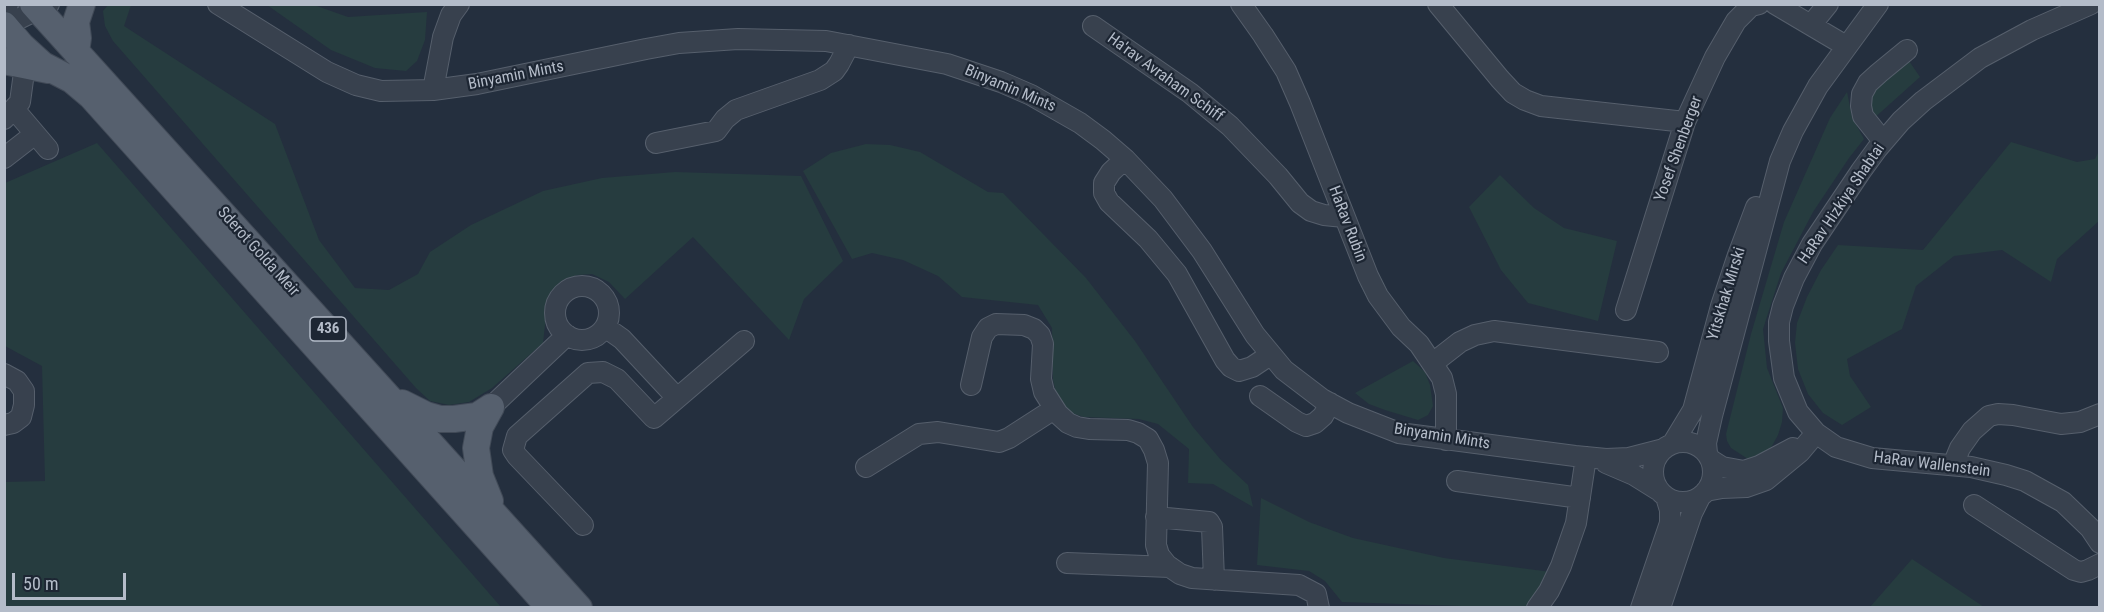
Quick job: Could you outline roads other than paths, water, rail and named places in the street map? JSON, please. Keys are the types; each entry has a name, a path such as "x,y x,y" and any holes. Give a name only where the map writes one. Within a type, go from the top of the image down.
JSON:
{"main road":[{"path":"76,52 78,38 76,22 82,4"},
{"name":"Sderot Golda Meir","path":"40,6 76,52 579,608"},
{"name":"Sderot Golda Meir","path":"5,26 32,56 53,71 72,80 90,96 550,608"},
{"path":"15,63 53,71"},
{"path":"385,392 414,410 440,419 477,416 491,407"},
{"path":"491,407 480,427 476,448 480,476 496,515"}],"street":[{"path":"4,7 9,4"},
{"name":"Binyamin Mints","path":"218,4 327,72 356,85 381,91 433,90 499,81 679,43 770,38 826,41 947,64 1001,82 1031,95 1080,123 1125,159 1163,199 1202,251 1270,355 1301,384 1330,403 1361,419 1399,433 1446,440 1586,457 1629,458 1668,446"},
{"name":"Binyamin Mints","path":"239,4 307,60"},
{"path":"433,90 443,37 459,4"},
{"name":"HaRav Rubin","path":"1241,4 1286,71 1378,296 1401,327 1419,344 1442,378 1446,394 1446,440"},
{"path":"1438,4 1512,93 1525,100 1541,106 1685,122"},
{"name":"Yosef Shenberger","path":"1626,310 1685,122 1715,57 1736,21 1751,6 1759,4"},
{"path":"1775,4 1846,46"},
{"path":"1811,25 1828,4"},
{"name":"Yitskhak Mirski","path":"1668,446 1693,410 1721,306 1751,219 1818,86 1878,4"},
{"name":"HaRav Hizkiya Shabtai","path":"1816,433 1798,412 1784,378 1779,322 1794,278 1812,244 1860,171 1883,141 1923,100 1980,58 2032,30 2091,4"},
{"path":"5,26 40,6"},
{"name":"Ha'rav Avraham Schiff","path":"1093,26 1190,93 1230,126 1305,207 1324,215 1344,216"},
{"path":"656,143 716,131 736,110 820,80 834,71 849,45"},
{"path":"1883,141 1863,116 1862,94 1868,83 1907,51"},
{"path":"4,158 42,141 9,114 20,102 15,63"},
{"name":"Yitskhak Mirski","path":"1709,456 1708,434 1771,192 1787,146"},
{"path":"1125,159 1111,172 1104,183 1104,193 1109,202 1148,239 1177,274 1225,360 1239,371 1252,367 1270,355"},
{"path":"584,286 601,293 610,313 605,327 596,337 582,340 567,335 556,321 557,302 562,294 570,289 584,286"},
{"path":"971,385 982,337 988,328 996,324 1034,329 1040,335 1043,344 1044,392 1054,409 1068,423 1089,429 1128,430 1148,439 1158,463 1156,545 1159,555 1170,567 1179,574 1192,578 1299,585 1316,594 1319,608"},
{"path":"605,327 622,339 677,398"},
{"path":"1433,363 1460,342 1475,335 1494,331 1658,351"},
{"path":"491,407 567,335"},
{"path":"583,525 517,456 513,450 513,444 517,436 588,373 603,372 617,379 654,418 744,341"},
{"path":"4,425 13,423 21,417 24,405 24,391 11,378"},
{"path":"1260,396 1306,426 1315,423 1323,416 1330,403"},
{"path":"866,467 919,434 938,432 999,442 1054,409"},
{"path":"1953,465 1965,440 1989,416 2013,415 2061,424 2080,422 2100,414"},
{"path":"1641,608 1670,523 1671,510 1652,473 1658,455 1668,446 1691,443 1730,470 1750,470 1795,447 1816,433"},
{"path":"1662,494 1683,503 1722,488 1746,487 1766,480 1793,459 1816,433"},
{"name":"HaRav Wallenstein","path":"1816,433 1836,447 1872,458 1989,470 2025,481 2063,502 2096,530"},
{"path":"1660,608 1692,513 1713,476 1709,456"},
{"path":"1537,608 1549,591 1561,566 1576,523 1586,457"},
{"name":"Binyamin Mints","path":"1586,457 1617,467 1662,494"},
{"path":"1457,481 1580,498"},
{"path":"1974,505 2074,570 2081,572 2100,564"},
{"path":"1156,517 1209,522 1212,527 1214,580"},
{"path":"1067,563 1170,567"}]}
